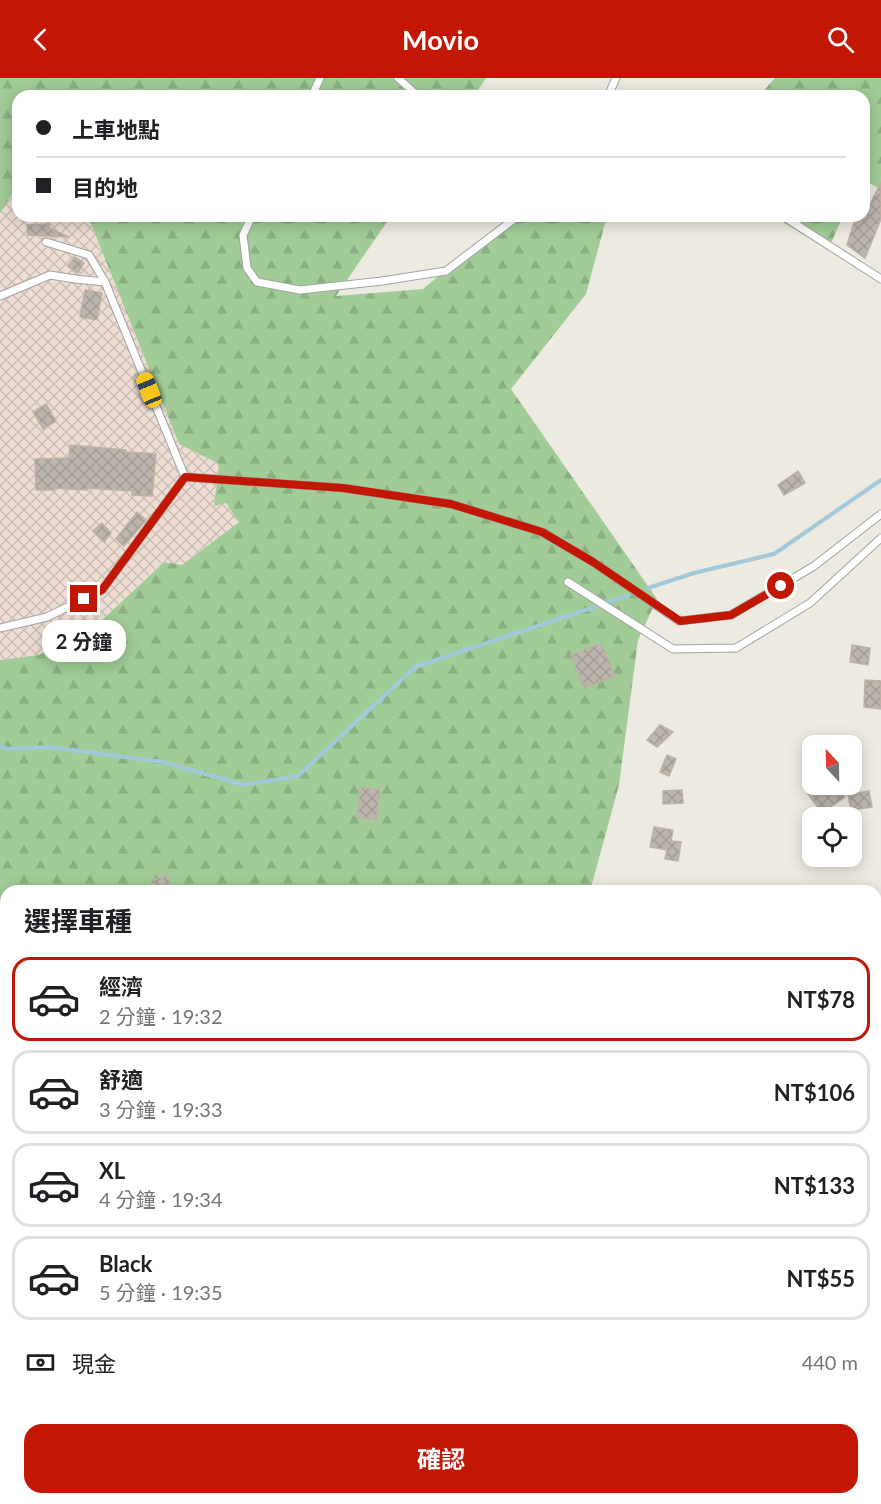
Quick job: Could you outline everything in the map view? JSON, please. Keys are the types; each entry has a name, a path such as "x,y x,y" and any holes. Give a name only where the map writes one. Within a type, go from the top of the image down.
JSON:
{"lane":[{"path":"398,78 411,90"},
{"path":"249,222 243,235 247,268 257,282 300,290 382,281 446,270 510,222"},
{"path":"792,222 881,279"},
{"path":"46,242 89,255 105,282 185,477"},
{"path":"0,296 50,275 105,282"},
{"path":"185,477 343,488 451,504 542,532 593,562 680,621 731,615 814,566 881,514"},
{"path":"0,628 47,617 102,590 185,477"},
{"path":"568,582 673,649 736,648 810,603 881,538"}],"shaded area":[{"path":"12,195 12,222 90,222 179,444 219,464 214,505 226,503 239,522 182,565 163,562 100,622 39,655 0,660 0,213"}],"green space":[{"path":"0,78 486,78 478,90 12,90 12,195 0,213"},
{"path":"775,78 881,78 881,189 870,184 870,90 764,90"},
{"path":"90,222 387,222 336,296 423,289 503,222 605,222 586,294 511,389 657,599 638,640 619,785 592,885 0,885 0,660 39,655 100,622 164,562 182,565 239,522 226,503 214,506 219,464 179,444"},
{"path":"783,222 840,222 828,250"}],"building":[{"path":"881,182 881,219 865,258 847,245 854,222 870,222 870,204"},
{"path":"49,224 49,228 69,237 28,235 27,225"},
{"path":"75,257 84,263 78,273 68,266"},
{"path":"85,290 102,293 97,320 80,317"},
{"path":"46,404 56,421 43,429 33,412"},
{"path":"70,445 156,454 152,496 132,495 132,491 87,488 87,490 54,488 54,490 36,490 35,459 69,458"},
{"path":"798,471 805,483 784,495 778,485"},
{"path":"137,512 146,520 124,546 116,539"},
{"path":"102,523 111,533 104,542 93,531"},
{"path":"601,643 615,676 584,688 571,655"},
{"path":"852,645 870,648 868,665 850,662"},
{"path":"865,680 881,681 881,709 864,707"},
{"path":"660,725 673,732 657,747 647,740"},
{"path":"667,755 676,759 669,776 660,772"},
{"path":"361,787 380,790 376,820 357,817"},
{"path":"682,790 683,803 663,804 663,791"},
{"path":"869,791 872,807 850,807 848,795 862,795 862,792"},
{"path":"809,795 844,795 845,797 831,807 818,807"},
{"path":"654,827 673,830 671,841 681,842 678,861 665,859 667,850 650,847"},
{"path":"168,876 170,885 154,885 153,879"}],"waterway":[{"path":"648,588 694,573 774,554 881,480"},
{"path":"0,746 8,749 48,747 163,762 244,785 298,776 415,667 627,596"}],"route":[{"path":"84,599 102,590 185,477 343,488 451,504 542,532 593,562 680,621 731,615 781,586"}]}
